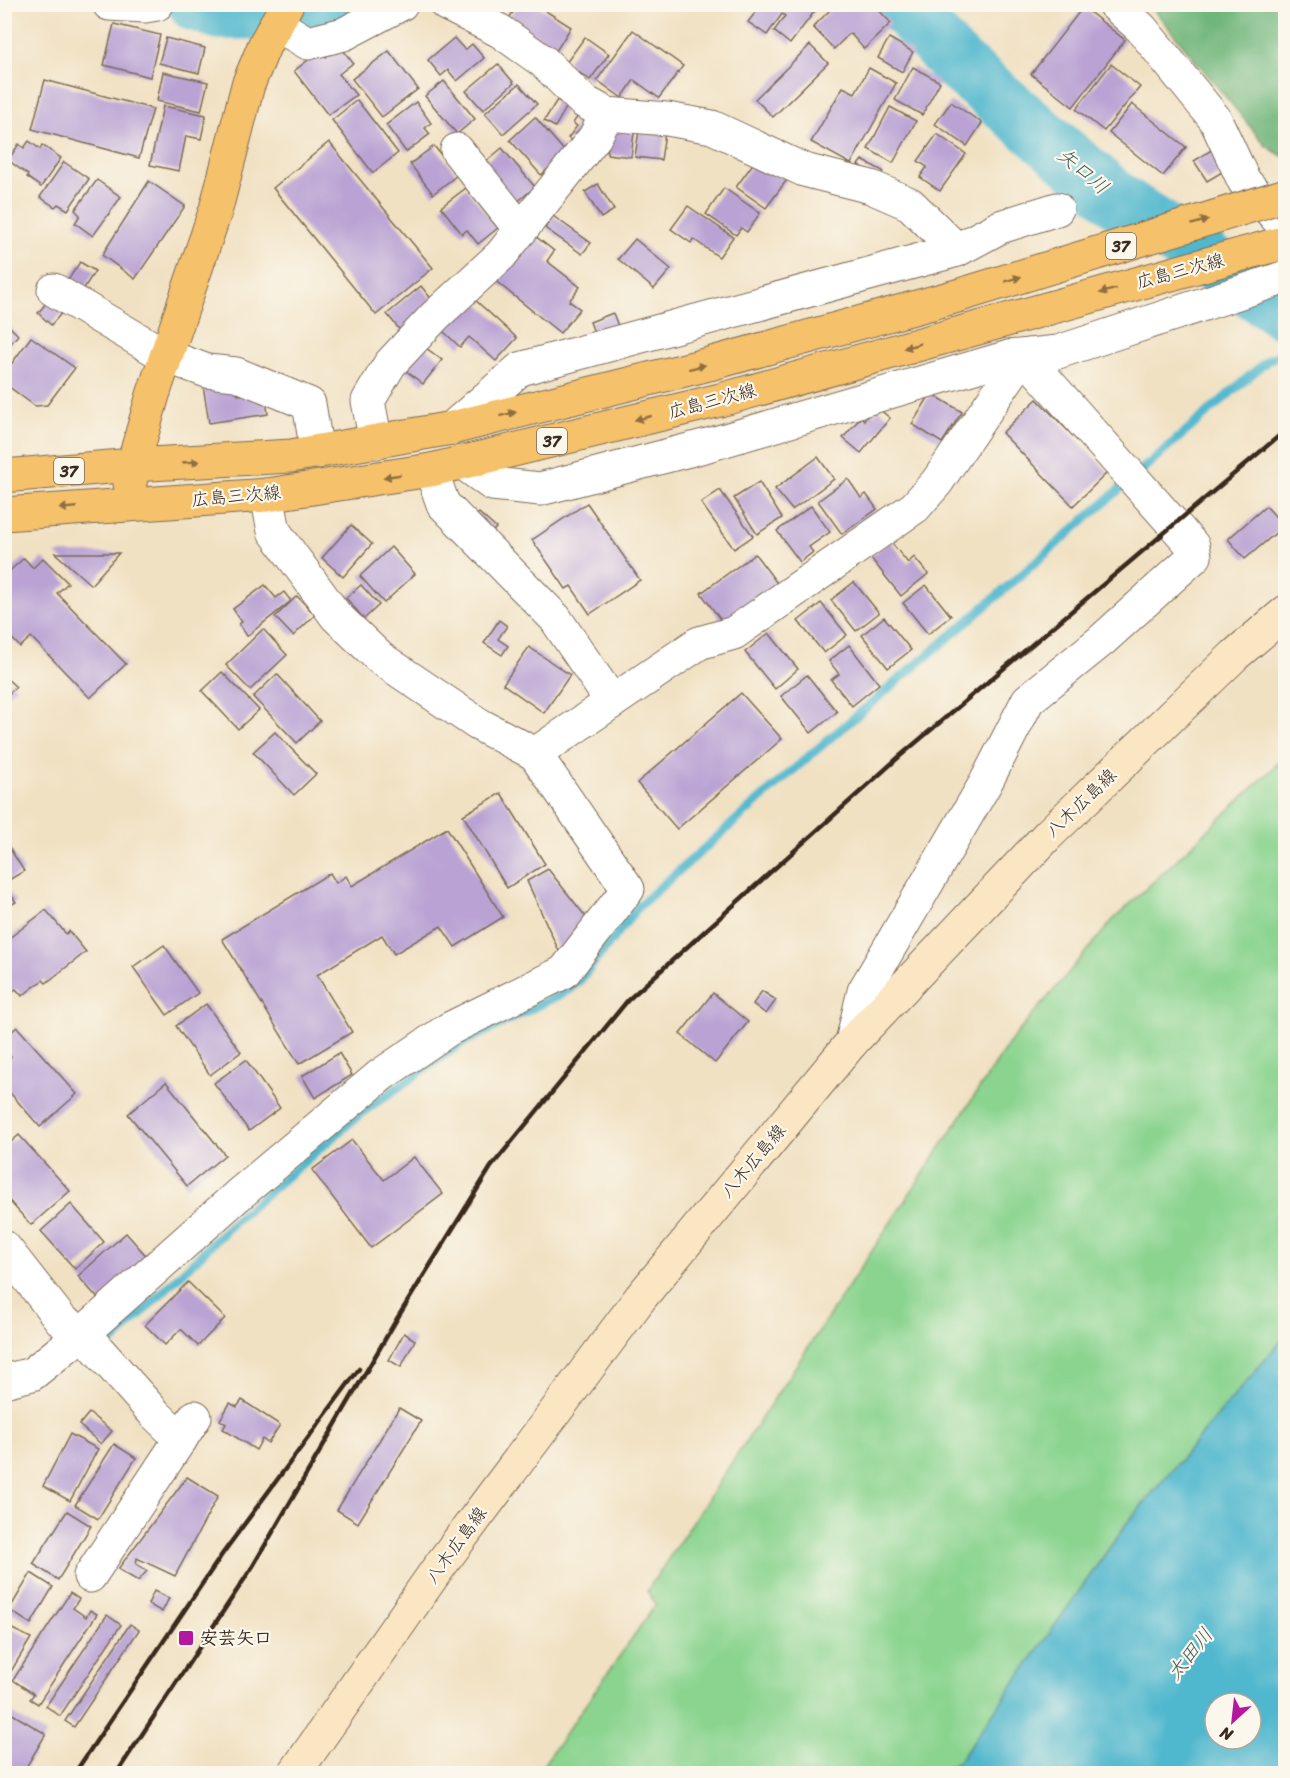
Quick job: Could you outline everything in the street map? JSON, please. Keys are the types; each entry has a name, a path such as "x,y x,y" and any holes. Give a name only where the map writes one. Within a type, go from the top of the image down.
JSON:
{"main road":[{"path":"127,504 133,465 153,394 216,209 248,85 265,44 280,17"},
{"name":"広島三次線","path":"4,476 133,465 291,456 452,428 708,364 957,296 1286,195"},
{"name":"広島三次線","path":"4,514 267,495 447,466 720,400 1286,242"},
{"name":"八木広島線","path":"294,1773 436,1571 640,1297 852,1042 1048,835 1235,655 1286,612"}],"street":[{"path":"109,4 151,5"},
{"path":"280,17 308,43 344,34 401,4"},
{"path":"446,4 500,31 544,62 583,101 607,114 667,119 712,128 804,170 871,187 910,204 957,250"},
{"path":"1114,4 1141,28 1215,119 1244,181 1286,228"},
{"path":"376,442 368,401 390,364 435,316 501,255 596,137 607,114"},
{"path":"457,150 521,230"},
{"path":"452,428 520,369 957,250 1000,227 1057,209"},
{"path":"612,702 555,618 443,504 447,466 492,484 540,489 708,445 1019,356 1058,352 1286,277"},
{"path":"54,290 166,356 207,371 236,374 309,404 317,452"},
{"path":"535,754 699,643 734,633 915,507 937,482 1010,375 1019,356"},
{"path":"852,1042 864,991 985,784 1028,700 1101,641 1195,556 1193,546 1036,369 1019,356"},
{"path":"4,1381 33,1374 83,1333 237,1196 381,1075 449,1029 564,972 628,889 535,754 478,724 380,658 336,616 274,531 267,495"},
{"path":"4,1247 62,1321 83,1333 155,1414 188,1428 90,1576"}],"green space":[{"path":"1150,5 1285,5 1285,158 1266,146"},
{"path":"1285,757 1285,1336 1127,1523 961,1759 942,1773 537,1774 656,1604 647,1591 1010,1042 1112,921"}],"water":[{"name":"太田川","path":"1285,1336 1285,1773 942,1773 961,1759 1127,1523"}],"building":[{"path":"518,4 535,4 571,27 556,51 508,20"},
{"path":"762,4 820,4 790,44 774,31 785,16 782,14 767,35 748,22"},
{"path":"836,4 873,4 891,23 864,49 850,33 834,49 813,27"},
{"path":"1083,7 1125,40 1073,107 1031,74"},
{"path":"114,24 160,35 150,77 104,65"},
{"path":"633,30 683,66 659,98 634,80 622,98 597,80"},
{"path":"585,37 609,54 590,80 566,63"},
{"path":"166,38 205,48 199,73 159,63"},
{"path":"454,38 465,50 472,44 484,58 457,81 448,70 441,76 428,60"},
{"path":"889,38 913,52 902,72 878,58"},
{"path":"810,45 828,63 773,117 755,99"},
{"path":"340,46 353,63 339,74 356,95 328,115 294,71 321,50 326,57"},
{"path":"389,51 418,89 382,117 352,79"},
{"path":"498,64 514,83 483,110 466,91"},
{"path":"1111,64 1140,87 1104,131 1076,109"},
{"path":"913,67 940,82 922,115 895,100"},
{"path":"869,68 896,83 851,164 811,142 843,87 855,93"},
{"path":"163,72 208,82 201,111 157,101"},
{"path":"45,80 153,109 139,158 32,129"},
{"path":"444,81 475,119 457,134 425,96"},
{"path":"519,84 537,104 503,134 485,113"},
{"path":"357,100 398,153 373,173 332,120"},
{"path":"557,100 567,106 555,127 544,121"},
{"path":"416,102 431,123 425,128 430,134 406,152 386,125"},
{"path":"951,102 982,123 967,146 935,124"},
{"path":"1132,104 1186,147 1163,176 1109,133"},
{"path":"163,106 206,115 201,139 186,136 179,171 150,165"},
{"path":"890,107 916,121 893,163 868,149"},
{"path":"583,109 601,122 581,148 568,138 577,126 573,123"},
{"path":"535,117 566,153 541,175 510,140"},
{"path":"610,130 634,133 631,157 607,154"},
{"path":"639,130 665,133 661,160 635,157"},
{"path":"937,134 966,154 940,191 920,177 927,167 918,161"},
{"path":"29,141 40,149 42,145 61,158 41,187 8,160 19,144 24,148"},
{"path":"329,142 433,268 376,315 273,188"},
{"path":"434,146 457,175 433,194 410,164"},
{"path":"1216,147 1229,168 1207,181 1194,161"},
{"path":"502,148 535,187 516,203 483,164"},
{"path":"862,160 883,171 880,178 858,165"},
{"path":"755,161 789,177 766,208 736,187"},
{"path":"64,162 89,179 68,210 58,204 55,207 40,197"},
{"path":"97,180 121,197 93,236 75,223 80,215 75,210"},
{"path":"149,181 185,206 135,279 102,255"},
{"path":"598,184 614,210 601,218 585,192"},
{"path":"466,188 498,228 478,244 467,230 462,234 441,207"},
{"path":"724,188 760,213 747,232 741,228 736,235 706,214"},
{"path":"688,206 733,237 719,257 693,239 691,243 671,229"},
{"path":"553,216 591,243 582,254 545,228"},
{"path":"530,232 554,251 547,261 580,287 569,301 580,309 560,333 493,279"},
{"path":"635,239 671,269 654,289 618,259"},
{"path":"80,262 95,271 81,293 66,283"},
{"path":"421,286 437,306 403,334 387,314"},
{"path":"52,296 66,308 51,325 38,313"},
{"path":"473,298 517,338 496,361 469,337 460,347 443,331"},
{"path":"613,313 621,334 598,343 590,322"},
{"path":"4,321 18,335 4,351"},
{"path":"31,337 75,368 47,405 35,406 4,383 4,374"},
{"path":"418,342 442,360 423,384 400,366"},
{"path":"236,380 238,395 265,392 268,414 209,423 203,385"},
{"path":"931,393 962,412 942,443 912,424"},
{"path":"1037,399 1108,472 1073,506 1002,433"},
{"path":"879,409 890,418 861,453 843,438 861,417 864,420 871,411 875,414"},
{"path":"818,457 834,479 792,510 775,489"},
{"path":"848,479 861,498 866,494 877,509 842,534 818,501"},
{"path":"759,482 782,518 757,534 734,498"},
{"path":"720,490 753,536 734,549 701,503"},
{"path":"587,503 640,580 590,614 571,586 566,589 532,540"},
{"path":"811,506 830,532 809,547 813,552 800,562 777,531"},
{"path":"1266,506 1284,526 1245,559 1228,539"},
{"path":"479,513 496,528 490,534 474,518"},
{"path":"351,525 372,544 343,577 322,558"},
{"path":"890,541 908,563 914,557 928,574 901,596 870,557"},
{"path":"391,547 415,574 384,603 360,576"},
{"path":"55,553 119,553 91,585"},
{"path":"755,554 777,583 722,622 701,593"},
{"path":"24,558 33,568 43,558 68,583 57,593 126,664 90,698 31,637 20,647 4,630 4,576"},
{"path":"854,582 879,613 856,631 831,600"},
{"path":"265,585 276,598 284,592 291,601 247,636 239,624 242,622 233,609"},
{"path":"361,585 379,605 364,619 346,598"},
{"path":"926,585 951,616 928,634 903,603"},
{"path":"297,596 315,615 293,636 275,617"},
{"path":"821,603 847,635 824,653 798,621"},
{"path":"884,617 911,650 888,668 862,635"},
{"path":"499,620 507,626 498,639 508,646 502,655 484,643"},
{"path":"263,629 287,655 250,690 226,665"},
{"path":"769,633 798,669 775,689 745,652"},
{"path":"849,645 879,684 852,706 831,680 839,674 829,661"},
{"path":"529,647 570,675 544,713 503,684"},
{"path":"222,672 259,710 238,729 202,691"},
{"path":"277,674 320,721 297,743 253,697"},
{"path":"807,675 837,712 811,733 781,696"},
{"path":"4,676 16,687 4,698"},
{"path":"741,693 782,739 677,829 637,783"},
{"path":"275,732 316,774 294,795 253,752"},
{"path":"501,793 545,864 507,888 463,815"},
{"path":"447,828 503,917 455,947 441,926 394,954 382,935 317,975 352,1032 299,1064 222,939 330,873 336,883 346,876 352,886"},
{"path":"4,839 24,871 4,883"},
{"path":"548,869 590,922 563,960 527,881"},
{"path":"4,884 16,902 4,909"},
{"path":"46,910 66,934 69,931 86,952 46,983 43,980 22,996 16,989 4,998 4,942"},
{"path":"164,945 198,993 167,1015 133,967"},
{"path":"762,991 776,1000 766,1014 753,1004"},
{"path":"713,993 748,1022 715,1063 680,1034"},
{"path":"206,1004 241,1052 210,1075 176,1026"},
{"path":"17,1027 77,1094 40,1127 4,1086 4,1063 11,1057 4,1050 4,1038"},
{"path":"339,1053 352,1075 315,1098 302,1076"},
{"path":"246,1060 280,1108 249,1131 214,1083"},
{"path":"166,1082 225,1155 187,1186 128,1114"},
{"path":"19,1135 70,1191 31,1225 4,1195 4,1148"},
{"path":"352,1140 384,1180 414,1157 443,1194 371,1248 312,1170"},
{"path":"71,1204 104,1242 75,1269 41,1231"},
{"path":"126,1233 150,1260 102,1303 78,1276"},
{"path":"188,1282 225,1318 198,1346 181,1329 165,1345 145,1325"},
{"path":"404,1333 415,1340 401,1367 389,1360"},
{"path":"242,1400 280,1425 268,1443 262,1439 256,1450 223,1429 226,1424 220,1420 230,1403 237,1407"},
{"path":"399,1408 421,1421 358,1523 337,1510"},
{"path":"89,1413 112,1431 101,1444 79,1425"},
{"path":"70,1434 98,1449 70,1501 43,1486"},
{"path":"114,1444 136,1458 98,1519 75,1505"},
{"path":"187,1477 218,1496 175,1576 137,1558 136,1564 147,1571 138,1581 118,1569"},
{"path":"67,1511 91,1526 58,1580 33,1564"},
{"path":"31,1573 53,1587 31,1624 9,1610"},
{"path":"154,1591 169,1598 162,1612 148,1604"},
{"path":"70,1593 79,1599 73,1608 86,1617 90,1610 97,1614 38,1704 30,1699 34,1694 13,1680"},
{"path":"107,1615 121,1625 60,1716 46,1706"},
{"path":"130,1624 139,1630 74,1727 65,1721"},
{"path":"4,1625 31,1638 4,1683"},
{"path":"4,1709 46,1734 22,1774 4,1774"}],"waterway":[{"name":"矢口川","path":"196,4 220,12 333,10 345,4"},
{"name":"矢口川","path":"901,4 952,59 1119,201 1286,313"},
{"path":"113,1341 237,1219 361,1113 460,1044 569,990 581,979 639,906 1268,360 1286,351"}],"railway":[{"path":"116,1774 253,1566 398,1317 491,1167 628,1000 900,756 1286,430"},
{"path":"74,1774 223,1553 359,1369"}],"place":[{"name":"安芸矢口","path":"186,1638"}]}
